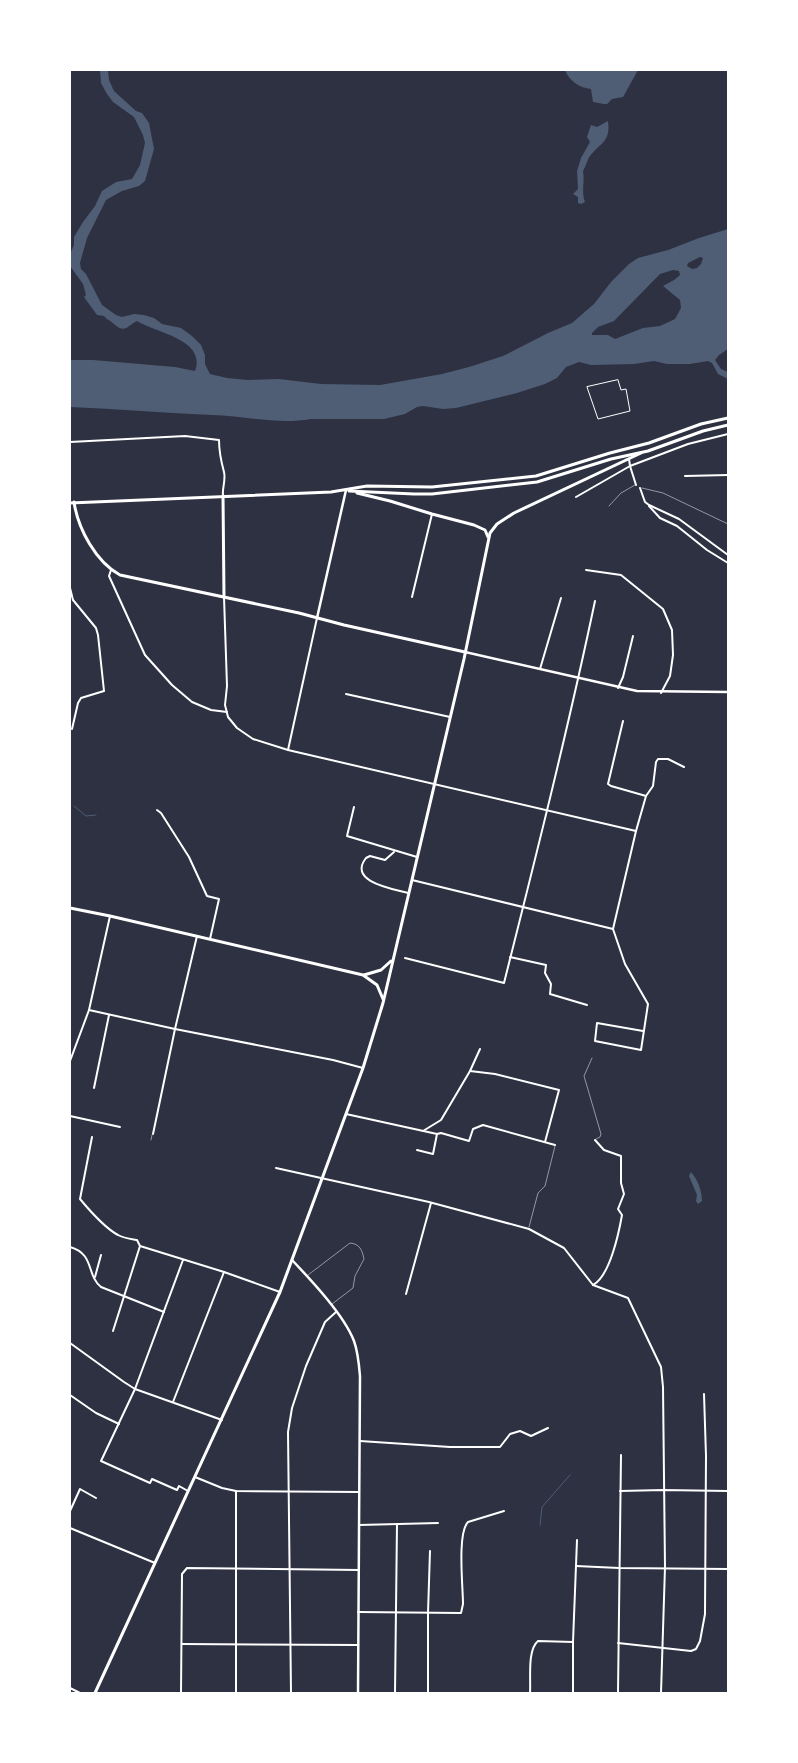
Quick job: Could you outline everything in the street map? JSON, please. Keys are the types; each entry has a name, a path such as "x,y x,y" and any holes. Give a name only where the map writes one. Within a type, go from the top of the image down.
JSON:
{"main road":[{"path":"346,490 369,486 432,487 536,476 605,454 646,444 708,422 728,418"},
{"path":"95,1693 280,1292 362,1068 383,1003 465,652 490,533 494,527 507,517 591,475 641,453 703,431 728,425"},
{"path":"641,453 612,459 554,478 531,483 422,494 346,490 72,502 91,545 111,570 120,575 317,618 618,688 661,693 728,692"},
{"path":"346,490 482,528 488,535 488,543"},
{"path":"317,618 346,490"},
{"path":"223,496 224,597"},
{"path":"70,908 363,975 377,985 382,994 383,1003"},
{"path":"363,975 381,970 393,959"},
{"path":"292,1260 336,1312 352,1335 357,1350 360,1376 358,1693"}],"street":[{"path":"618,380 621,390 626,389 630,411 598,419 587,387 618,380"},
{"path":"576,497 630,466 688,444 728,434"},
{"path":"70,442 185,436 219,440 220,456 224,470 223,496"},
{"path":"629,459 636,485"},
{"path":"685,476 728,475"},
{"path":"640,488 645,502 660,518 677,526 707,550 728,562"},
{"path":"649,505 679,519 728,555"},
{"path":"412,597 432,514"},
{"path":"111,570 109,576 145,655 172,685 192,702 212,710 227,712"},
{"path":"586,570 621,575 663,609 672,630 673,655 670,676 661,693"},
{"path":"70,588 73,600 96,628 104,691 81,698 72,729"},
{"path":"224,597 227,686 225,705 228,717 237,728 253,739 288,750 636,831"},
{"path":"540,670 561,598"},
{"path":"405,958 504,983 548,810 595,601"},
{"path":"288,750 317,618"},
{"path":"618,688 623,677 633,636"},
{"path":"346,694 450,717"},
{"path":"623,721 608,784 646,796"},
{"path":"644,1031 597,1023 595,1041 641,1050 644,1031 648,1004 625,964 613,929 636,831 646,796 653,786 657,761 668,759 684,767"},
{"path":"354,807 347,836 417,857"},
{"path":"157,810 164,817 192,862 208,896 219,899 210,939"},
{"path":"394,852 385,860 373,856 366,858 362,863 363,872 367,879 373,882 409,893"},
{"path":"412,880 613,929"},
{"path":"70,1061 89,1010 110,916"},
{"path":"153,1134 197,936"},
{"path":"510,957 546,965 545,973 551,984 550,994 587,1005"},
{"path":"89,1010 333,1060 362,1068"},
{"path":"94,1088 110,1015"},
{"path":"423,1131 441,1120 470,1072 480,1049"},
{"path":"470,1072 495,1074 559,1090 545,1142"},
{"path":"346,1114 437,1134 441,1132 469,1141 473,1130 482,1125 555,1145"},
{"path":"70,1116 120,1127"},
{"path":"417,1150 433,1154 437,1134"},
{"path":"92,1137 80,1199 90,1211 118,1235 137,1240 140,1246 113,1331"},
{"path":"593,1285 598,1282 610,1261 622,1215 618,1209 624,1194 621,1183 621,1156 604,1150 595,1140"},
{"path":"276,1168 431,1203 529,1229 564,1248 593,1285 628,1298 661,1367 665,1451 661,1693"},
{"path":"406,1294 431,1203"},
{"path":"140,1246 224,1272 280,1292"},
{"path":"70,1247 77,1248 87,1259 91,1266 94,1280 101,1287 164,1312"},
{"path":"94,1280 101,1255"},
{"path":"183,1260 135,1389 101,1461 150,1483 152,1479 177,1490 178,1486 189,1491"},
{"path":"173,1402 224,1272"},
{"path":"291,1693 288,1432 292,1408 306,1366 329,1317 336,1312"},
{"path":"70,1343 135,1389 222,1420"},
{"path":"618,1643 691,1651 696,1649 703,1630 705,1568 704,1394"},
{"path":"70,1396 96,1413 119,1424"},
{"path":"360,1441 450,1447 500,1447 510,1434 520,1432 531,1436 548,1428"},
{"path":"618,1693 621,1455"},
{"path":"195,1477 222,1488 236,1491 359,1492"},
{"path":"70,1511 80,1489 96,1498"},
{"path":"236,1491 236,1693"},
{"path":"620,1491 728,1491"},
{"path":"358,1612 461,1613 463,1604 461,1546 464,1526 468,1522 504,1512"},
{"path":"359,1525 438,1523"},
{"path":"394,1693 397,1524"},
{"path":"70,1528 156,1563"},
{"path":"573,1693 577,1540"},
{"path":"428,1693 430,1551"},
{"path":"576,1566 728,1568"},
{"path":"181,1693 182,1574 184,1570 187,1568 236,1568 359,1570"},
{"path":"530,1693 530,1663 534,1644 538,1641 573,1642"},
{"path":"182,1644 358,1645"},
{"path":"70,1688 80,1693"}],"lane":[{"path":"609,506 621,493 636,485 640,488 663,493 728,524"},
{"path":"592,1058 584,1076 601,1134 595,1140"},
{"path":"151,1140 153,1134"},
{"path":"529,1229 538,1193 545,1186 555,1145"},
{"path":"306,1276 350,1243 360,1247 364,1259 355,1276 353,1288 331,1306"}],"water":[{"path":"100,70 108,70 109,80 114,91 136,111 142,113 149,123 154,149 145,181 139,186 122,191 106,200 87,238 80,263 81,269 86,274 102,305 116,315 122,317 134,314 144,315 154,318 162,324 181,328 192,336 201,345 205,355 205,364 210,374 248,380 279,379 321,384 380,385 442,374 469,367 503,356 572,323 594,304 611,282 629,264 638,258 668,250 728,229 728,349 715,360 721,369 728,372 728,379 718,374 712,363 708,361 690,364 667,364 654,361 634,364 591,365 579,362 566,367 557,378 545,384 517,393 456,408 417,407 405,414 384,419 274,421 224,416 70,407 70,360 93,360 175,367 195,371 197,360 193,351 176,338 137,321 123,329 104,316 97,315 84,297 86,295 83,284 70,266 70,254 74,245 74,237 83,222 95,206 102,191 116,182 132,179 140,165 145,143 134,117 113,102 101,83","holes":["700,257 703,258 697,268 692,269 687,266 688,263","673,270 679,271 680,275 663,286 680,300 681,308 675,319 660,326 643,328 615,339 608,335 592,335 598,327 614,321 660,274"]},
{"path":"565,70 638,70 623,97 612,99 607,104 604,104 593,102 591,89 575,83"},
{"path":"608,121 608,134 604,142 590,156 583,171 585,202 578,203 578,197 573,194 578,189 577,171 581,158 590,142 587,137 591,125 597,127"},
{"path":"691,1172 698,1182 701,1193 702,1201 698,1204 696,1201 697,1195 689,1176"}],"waterway":[{"path":"74,806 86,816 96,815"},
{"path":"540,1525 542,1507 570,1475"}]}
